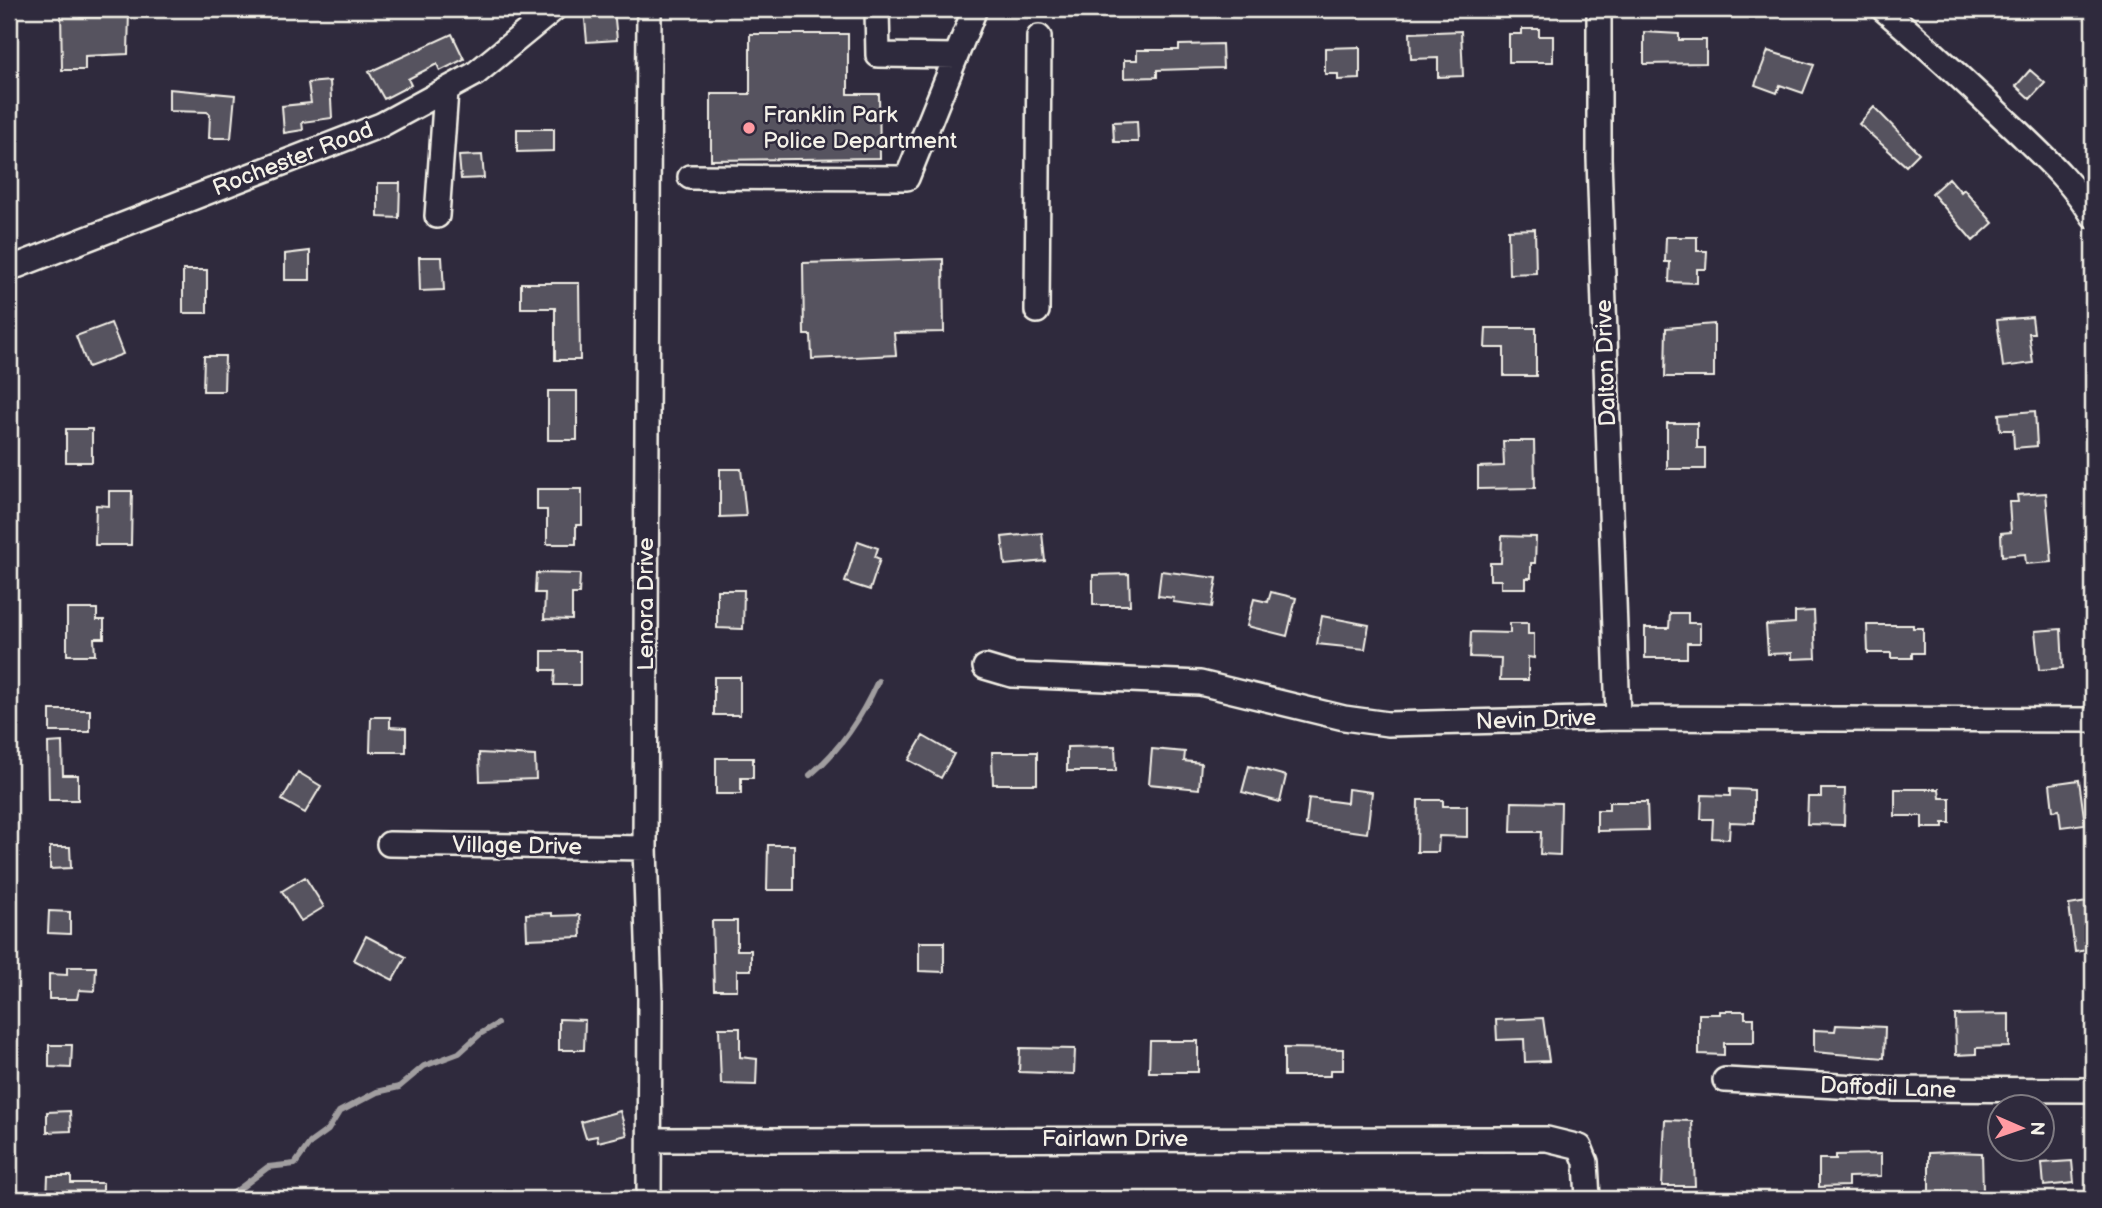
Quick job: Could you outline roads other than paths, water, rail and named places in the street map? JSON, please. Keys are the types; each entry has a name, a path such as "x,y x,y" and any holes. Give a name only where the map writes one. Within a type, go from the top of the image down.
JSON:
{"street":[{"name":"Rochester Road","path":"9,269 381,125 475,74 554,9"},
{"name":"Lenora Drive","path":"649,9 645,848 650,999 649,1199"},
{"path":"877,9 878,55 956,56"},
{"path":"690,177 906,178 975,9"},
{"name":"Dalton Drive","path":"1599,9 1600,172 1618,718"},
{"path":"1882,9 1939,56 2051,164 2071,184 2093,216"},
{"path":"1037,311 1039,37"},
{"path":"437,216 446,91"},
{"name":"Nevin Drive","path":"985,667 1012,675 1200,682 1344,718 1388,724 1618,718 2093,720"},
{"name":"Village Drive","path":"389,844 645,848"},
{"name":"Daffodil Lane","path":"1726,1080 1908,1089 2093,1090"},
{"name":"Fairlawn Drive","path":"649,1140 1547,1139 1580,1147 1586,1162 1588,1199"}],"waterway":[{"path":"810,775 831,755 849,732 878,681"},
{"path":"226,1199 268,1167 295,1164 310,1143 328,1130 339,1112 377,1092 399,1087 424,1066 459,1053 480,1034 497,1024"}],"place":[{"name":"Franklin Park Police Department","path":"749,128"}]}
